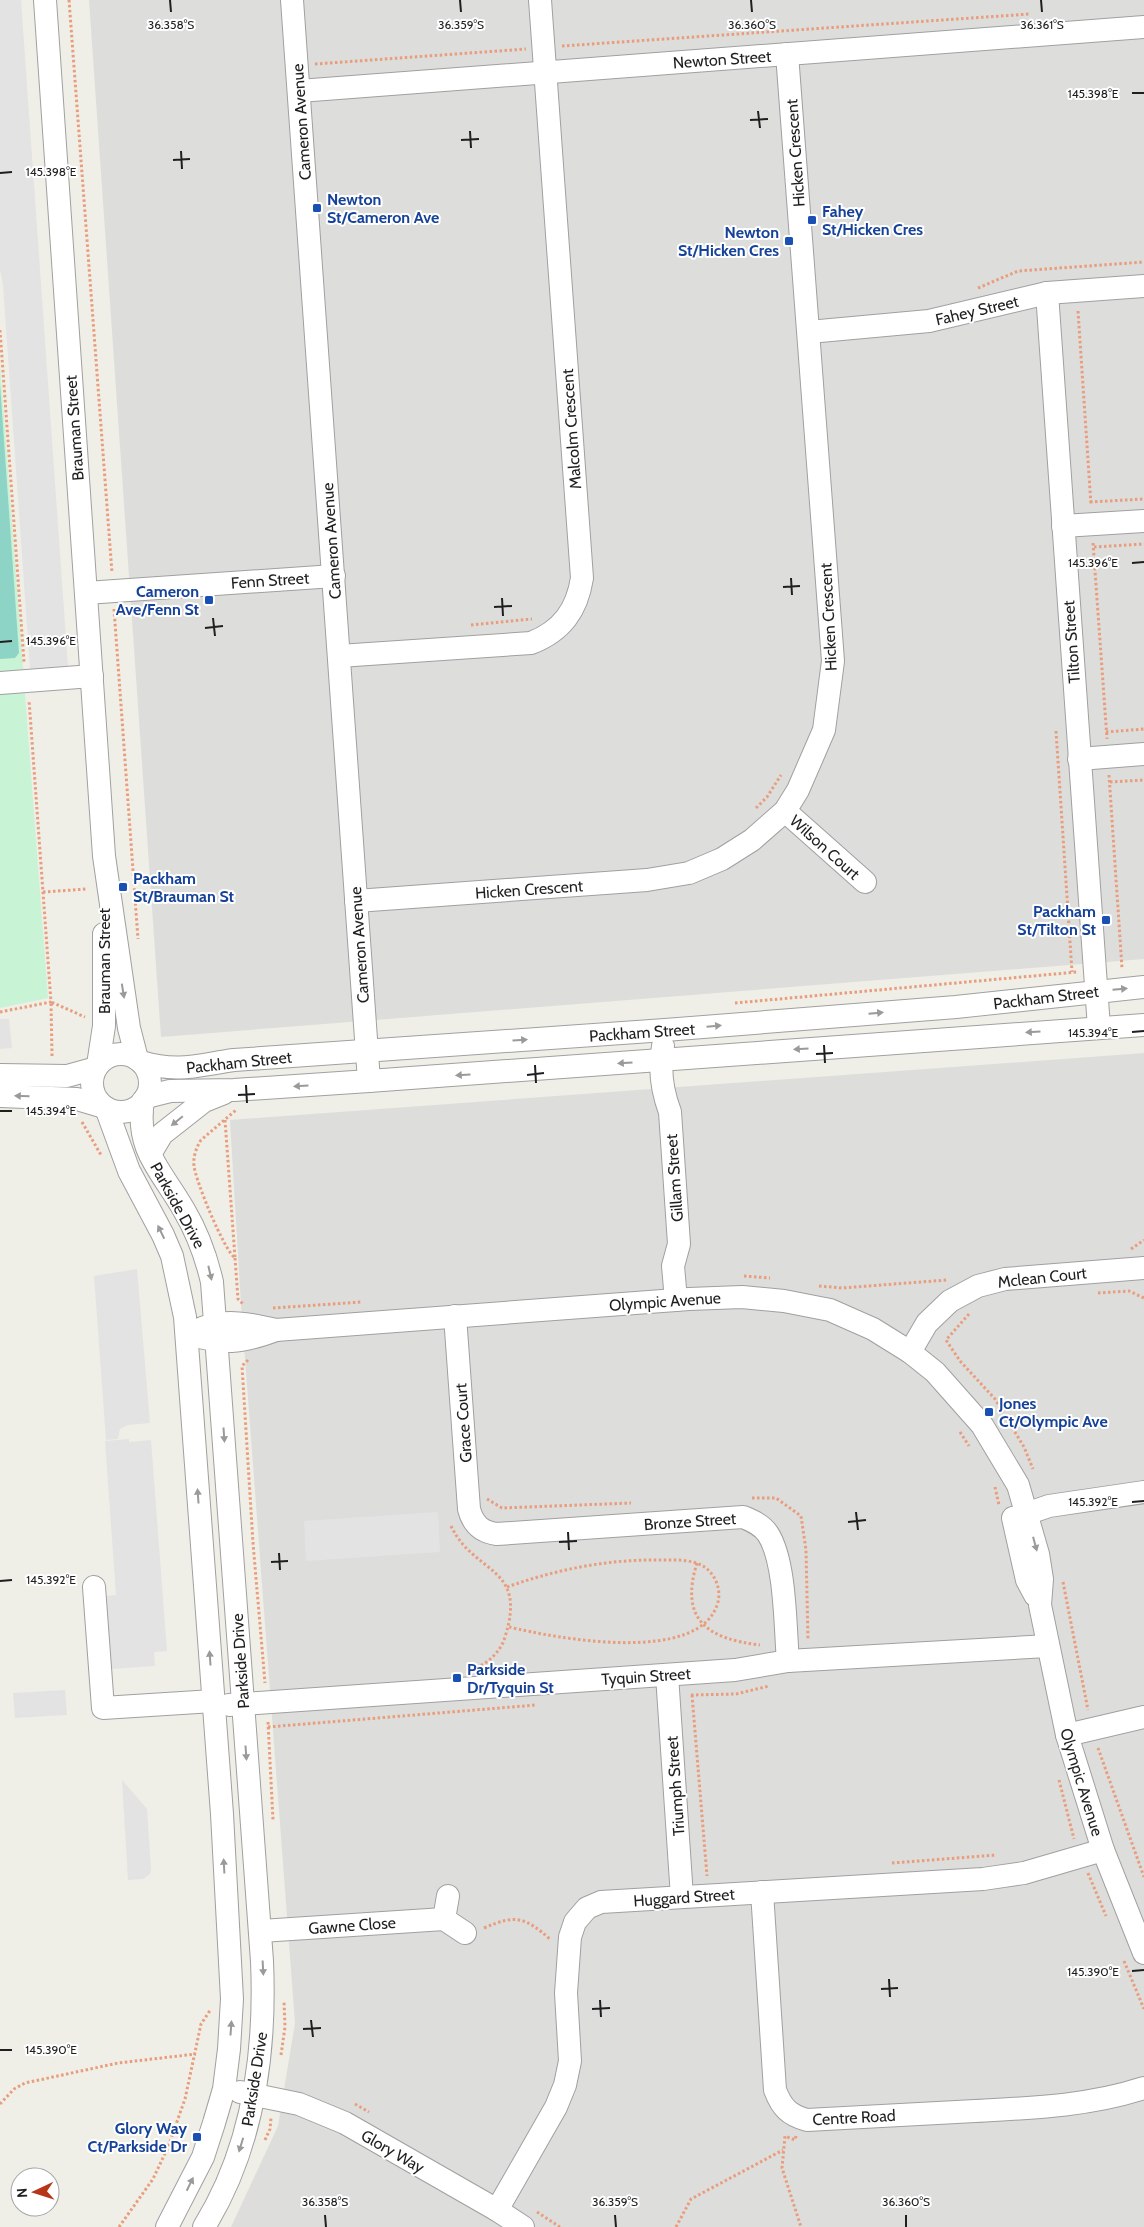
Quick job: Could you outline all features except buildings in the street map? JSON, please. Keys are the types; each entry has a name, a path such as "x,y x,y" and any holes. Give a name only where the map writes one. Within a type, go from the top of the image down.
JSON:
{"street":[{"name":"Brauman Street","path":"45,0 111,960 104,1026 97,1066"},
{"name":"Cameron Avenue","path":"292,0 369,1081"},
{"name":"Malcolm Crescent","path":"339,656 531,643 544,638 557,629 573,610 580,594 582,578 532,45 540,0"},
{"name":"Newton Street","path":"299,90 1144,27"},
{"name":"Hicken Crescent","path":"356,901 647,880 689,873 722,859 752,840 785,811 798,790 824,730 832,661 787,54"},
{"name":"Fahey Street","path":"809,332 929,321 1047,293 1144,286"},
{"name":"Tilton Street","path":"1047,293 1099,1028"},
{"path":"1063,526 1091,513 1144,521"},
{"name":"Fenn Street","path":"86,593 334,576"},
{"path":"0,683 92,676"},
{"path":"1079,759 1144,754"},
{"name":"Wilson Court","path":"785,811 865,882"},
{"name":"Brauman Street","path":"111,960 130,1036 139,1061"},
{"name":"Packham Street","path":"139,1061 175,1069 234,1060 665,1030 956,1007 1095,981 1144,987"},
{"name":"Packham Street","path":"144,1099 176,1091 234,1090 369,1081 1144,1025"},
{"name":"Gillam Street","path":"665,1030 667,1059 663,1093 670,1112 679,1244 687,1266 683,1300"},
{"path":"0,1075 70,1076 97,1066 108,1056 125,1054 139,1061 146,1070 149,1079 144,1099 133,1109 125,1111 116,1111 77,1099 0,1096"},
{"path":"97,1066 92,1079 93,1091 99,1102 105,1107"},
{"path":"150,1154 159,1136 194,1108 212,1097 234,1090"},
{"name":"Parkside Drive","path":"144,1099 141,1126 144,1142 161,1175 184,1209 204,1252 212,1282 261,1932 264,1992 263,2024 254,2094 240,2149 224,2188 204,2227"},
{"name":"Parkside Drive","path":"105,1107 129,1170 172,1256 181,1292 187,1334 222,1814 232,1999 224,2090 203,2157 167,2227"},
{"name":"Mclean Court","path":"910,1352 927,1323 950,1301 978,1286 1005,1278 1144,1268"},
{"name":"Olympic Avenue","path":"216,1332 246,1323 276,1330 742,1297 784,1301 830,1310 873,1329 910,1352 935,1372 958,1397 982,1426 997,1452 1027,1580 1040,1605 1067,1735 1104,1850 1133,1954"},
{"name":"Grace Court","path":"455,1316 469,1509 473,1522 479,1528"},
{"path":"187,1334 216,1332"},
{"path":"1013,1514 1049,1506 1144,1492"},
{"name":"Bronze Street","path":"479,1528 498,1534 743,1517 758,1524 768,1533 775,1548 788,1661"},
{"name":"Tyquin Street","path":"94,1587 103,1708 213,1704 243,1705 735,1670 788,1661 1048,1646"},
{"name":"Triumph Street","path":"667,1675 682,1897"},
{"path":"1067,1735 1144,1717"},
{"path":"222,1814 252,1812"},
{"name":"Huggard Street","path":"497,2210 556,2107 565,2085 570,2061 566,1994 570,1937 574,1922 587,1908 601,1902 983,1879 1024,1873 1074,1851 1104,1850"},
{"name":"Centre Road","path":"762,1892 776,2090 781,2105 792,2116 807,2120 1028,2108 1084,2103 1118,2097 1144,2088"},
{"path":"448,1896 444,1919 472,1933"},
{"name":"Gawne Close","path":"261,1932 444,1919"},
{"name":"Glory Way","path":"224,2090 254,2094 299,2104 344,2123 497,2210 523,2227"}],"path":[{"path":"69,0 138,945"},
{"path":"312,64 532,45 1036,14"},
{"path":"532,45 536,73"},
{"path":"1078,311 1122,968"},
{"path":"1091,513 1144,499"},
{"path":"1094,547 1144,544"},
{"path":"467,626 535,619"},
{"path":"1106,732 1144,729"},
{"path":"754,810 768,796 786,768"},
{"path":"1110,782 1144,780"},
{"path":"43,892 87,889"},
{"path":"728,1003 1095,981 1122,968 1130,968"},
{"path":"50,1002 52,1076"},
{"path":"76,1119 83,1122 101,1156"},
{"path":"225,1120 235,1258 201,1190 194,1161 197,1146 201,1140 225,1120"},
{"path":"957,1427 973,1451"},
{"path":"994,1482 1013,1514"},
{"path":"451,1526 464,1546 500,1576 511,1598 509,1627 504,1641 495,1655 474,1668"},
{"path":"507,1587 570,1567 637,1560 682,1560 697,1563 708,1569 716,1580 719,1590 716,1609 703,1626 682,1636 628,1642 563,1638 509,1627"},
{"path":"697,1563 692,1580 692,1594 694,1607 703,1626 726,1638 743,1643 767,1645"},
{"path":"692,1694 707,1876 715,1876"},
{"path":"1056,1771 1070,1829 1076,1842 1074,1851 1108,1921"},
{"path":"886,1863 1003,1855"},
{"path":"472,1933 512,1918 532,1925 556,1944"},
{"path":"1133,1954 1144,2009"},
{"path":"119,2227 153,2179 161,2164 185,2098 202,2024 213,2006"},
{"path":"0,2104 14,2089 25,2083 101,2066 196,2054"},
{"path":"800,2118 795,2140 785,2136 782,2168 801,2227"},
{"path":"676,2227 691,2199 783,2150"}],"shaded area":[{"path":"0,0 21,0 68,667 30,669 3,285 0,270"},
{"path":"89,0 1144,0 1144,959 161,1037"},
{"path":"0,384 19,653 15,658 0,659"},
{"path":"0,1019 9,1019 12,1048 0,1049"},
{"path":"1144,1053 1144,2227 231,2227 278,2126 295,2023 241,1305 230,1120"},
{"path":"137,1269 150,1423 128,1425 120,1429 118,1439 106,1440 94,1276"},
{"path":"129,1439 129,1442 151,1440 167,1651 154,1652 155,1666 111,1669 106,1596 116,1595 105,1441"},
{"path":"438,1512 440,1552 306,1561 304,1521"},
{"path":"65,1690 67,1715 15,1718 13,1693"},
{"path":"122,1780 147,1809 151,1869 150,1874 143,1879 128,1880"}],"green space":[{"path":"0,365 48,998 0,1008"}],"place":[{"name":"Newton St/Cameron Ave","path":"317,208"},
{"name":"Fahey St/Hicken Cres","path":"812,220"},
{"name":"Newton St/Hicken Cres","path":"789,241"},
{"name":"Cameron Ave/Fenn St","path":"209,600"},
{"name":"Packham St/Brauman St","path":"123,887"},
{"name":"Packham St/Tilton St","path":"1106,920"},
{"name":"Jones Ct/Olympic Ave","path":"989,1412"},
{"name":"Parkside Dr/Tyquin St","path":"457,1678"},
{"name":"Glory Way Ct/Parkside Dr","path":"197,2137"}]}
